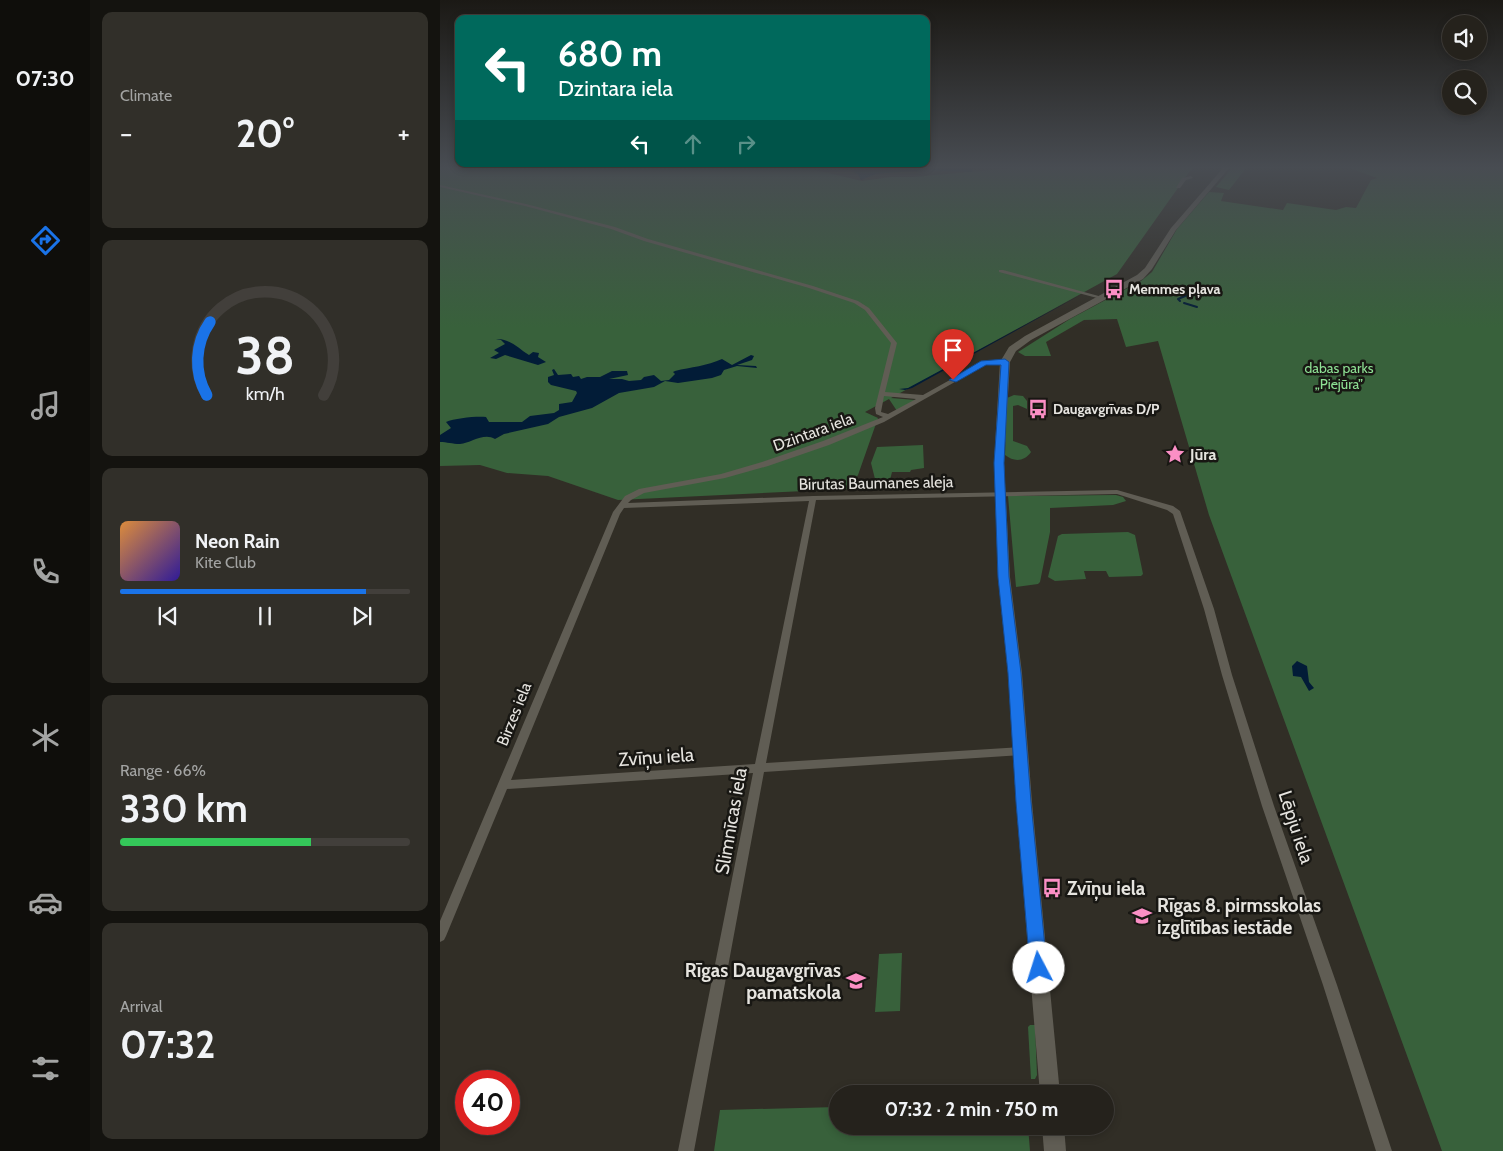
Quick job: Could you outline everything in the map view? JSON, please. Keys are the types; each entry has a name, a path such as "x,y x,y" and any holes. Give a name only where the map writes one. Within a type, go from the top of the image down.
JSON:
{"street":[{"path":"584,221 856,302 867,310 894,343 878,413 889,417"},
{"path":"1049,1085 1015,673 1004,577 1000,494 1001,415 1005,362 1012,349 1028,338 1140,277 1148,269 1180,221"},
{"path":"1002,272 1103,298"},
{"name":"Dzintara iela","path":"622,506 628,498 642,491 722,476 765,464 850,434 889,417 984,363 1005,362"},
{"path":"882,394 922,397"},
{"name":"Birutas Baumanes aleja","path":"622,506 813,498 1114,492 1170,508 1177,513"},
{"name":"Slimnīcas iela","path":"686,1151 813,498"},
{"name":"Birzes iela","path":"440,936 504,785 564,634 616,514 622,506"},
{"name":"Lēpju iela","path":"1177,513 1210,609 1227,675 1268,806 1330,985 1384,1151"},
{"name":"Zvīņu iela","path":"504,785 1020,751"},
{"path":"1054,1135 1055,1151"}],"green space":[{"path":"440,221 1155,221 1117,274 891,398 915,400 897,411 889,399 865,412 878,418 858,475 847,489 618,500 548,476 507,473 480,465 440,466"},
{"name":"dabas parks „Piejūra”","path":"1184,221 1503,221 1503,1151 1442,1151 1209,515 1158,341 1126,347 1117,319 1084,320 1046,342 1051,356 1025,356 1018,352 1070,319 1141,281 1152,272 1177,229"},
{"path":"1014,395 1023,396 1027,401 1027,409 1018,405 1013,406 1013,441 1027,446 1031,452 1025,458 1019,460 1005,455 1007,398"},
{"path":"923,445 924,468 911,470 910,472 892,472 890,480 875,479 871,463 877,447"},
{"path":"1116,495 1123,497 1126,501 1113,505 1050,508 1050,532 1040,582 1038,584 1016,587 1008,496"},
{"path":"1128,532 1135,535 1143,574 1141,576 1109,577 1106,571 1084,571 1086,579 1055,581 1048,577 1058,536 1062,534"},
{"path":"902,953 900,1011 875,1012 879,954"},
{"path":"1035,1025 1037,1075 1035,1079 1031,1079 1028,1027"},
{"path":"829,1107 829,1135 1029,1135 1030,1151 714,1151 720,1110"}],"water":[{"path":"1084,293 912,388 899,389 908,388"},
{"path":"496,339 501,339 509,342 529,355 533,352 539,353 538,357 546,362 538,365 505,355 496,359 490,358 499,353 494,350 505,344 501,340"},
{"path":"751,355 754,356 752,360 737,365 756,366 757,368 737,366 724,370 721,375 712,378 678,383 665,381 654,387 619,393 592,408 559,417 548,424 504,434 495,439 482,437 460,444 440,442 440,435 451,428 446,422 486,417 489,422 522,422 530,416 554,413 559,410 559,404 572,402 577,393 576,391 551,385 548,382 548,377 554,375 552,370 554,369 558,375 571,374 573,377 579,376 581,379 600,377 612,371 627,371 628,375 609,379 641,380 644,377 654,375 661,381 669,380 675,374 673,372 675,371 705,365 722,359 732,365"},
{"path":"1297,661 1307,666 1309,682 1314,688 1309,691 1301,677 1293,676 1292,666"}],"waterway":[{"path":"1180,301 1178,299 1190,294"},
{"path":"1184,303 1197,307"}],"place":[{"name":"Memmes pļava","path":"1114,289"},
{"name":"Daugavgrīvas D/P","path":"1038,409"},
{"name":"Jūra","path":"1175,454"},
{"name":"Zvīņu iela","path":"1052,888"},
{"name":"Rīgas 8. pirmsskolas izglītības iestāde","path":"1142,916"},
{"name":"Rīgas Daugavgrīvas pamatskola","path":"856,981"}],"route":[{"path":"953,380 984,363 1005,362 999,463 1004,577 1015,673 1039,968"}]}
